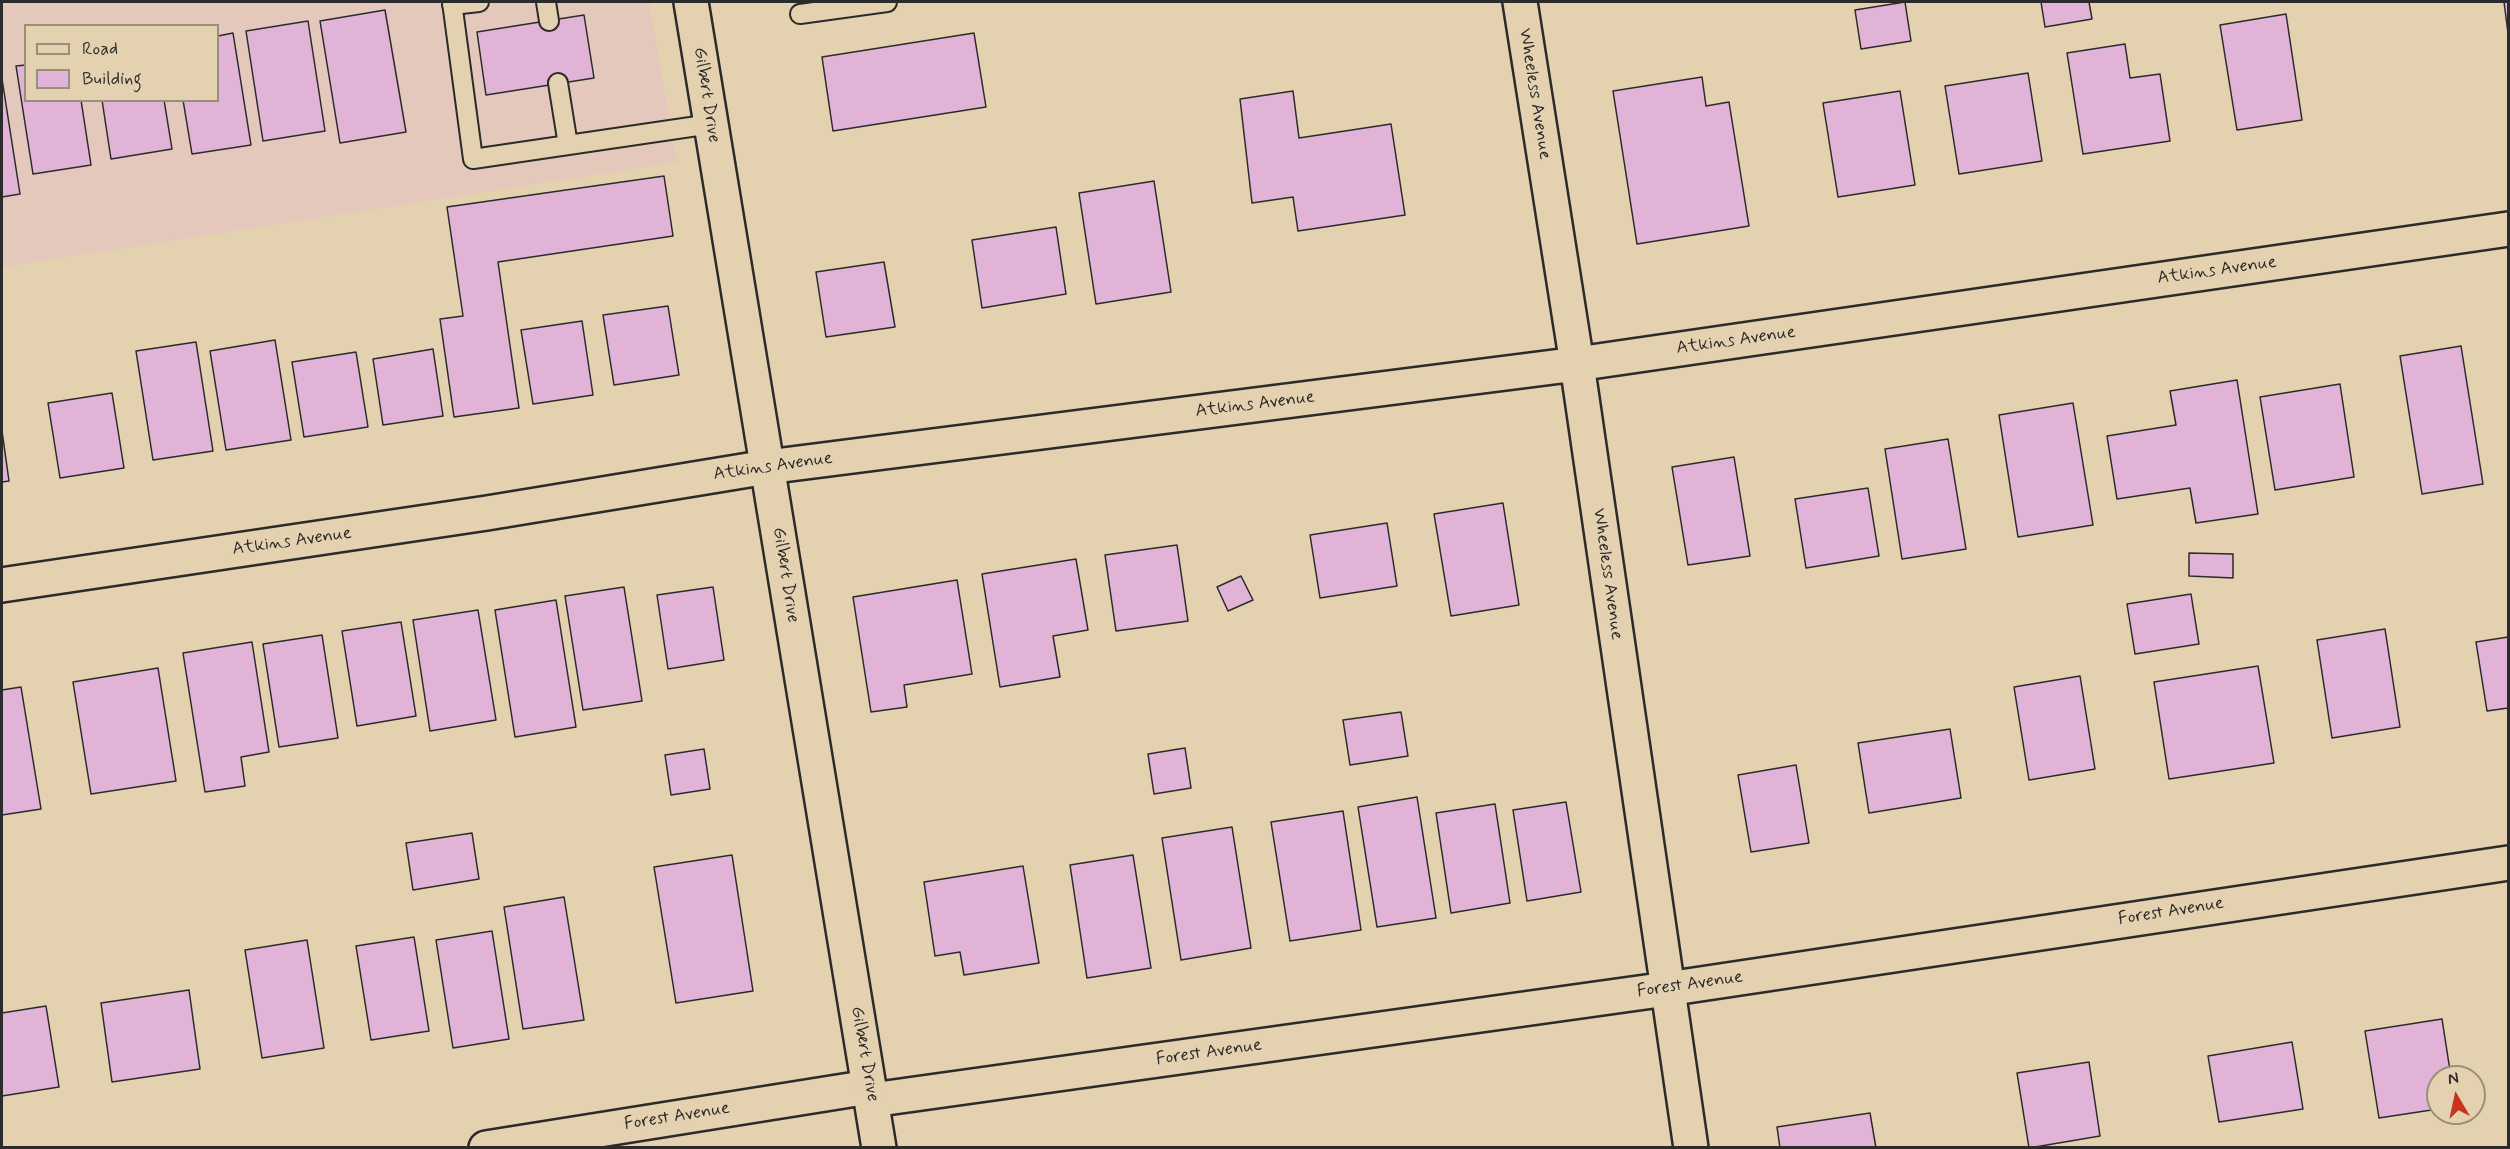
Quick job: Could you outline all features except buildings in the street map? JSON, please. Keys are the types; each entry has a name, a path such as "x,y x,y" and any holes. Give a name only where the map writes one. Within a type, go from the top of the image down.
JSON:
{"street":[{"name":"Gilbert Drive","path":"691,2 879,1148"},
{"name":"Wheeless Avenue","path":"1520,2 1577,363 1691,1148"},
{"name":"Atkins Avenue","path":"2,585 487,513 767,467 1577,363 2508,229"},
{"name":"Forest Avenue","path":"486,1148 870,1094 1666,988 2508,863"}],"lane":[{"path":"479,2 452,4 473,159 711,124"},
{"path":"546,2 549,21"},
{"path":"800,14 887,2"},
{"path":"558,83 567,145"}],"shaded area":[{"path":"2,2 649,2 677,162 2,267"}]}
